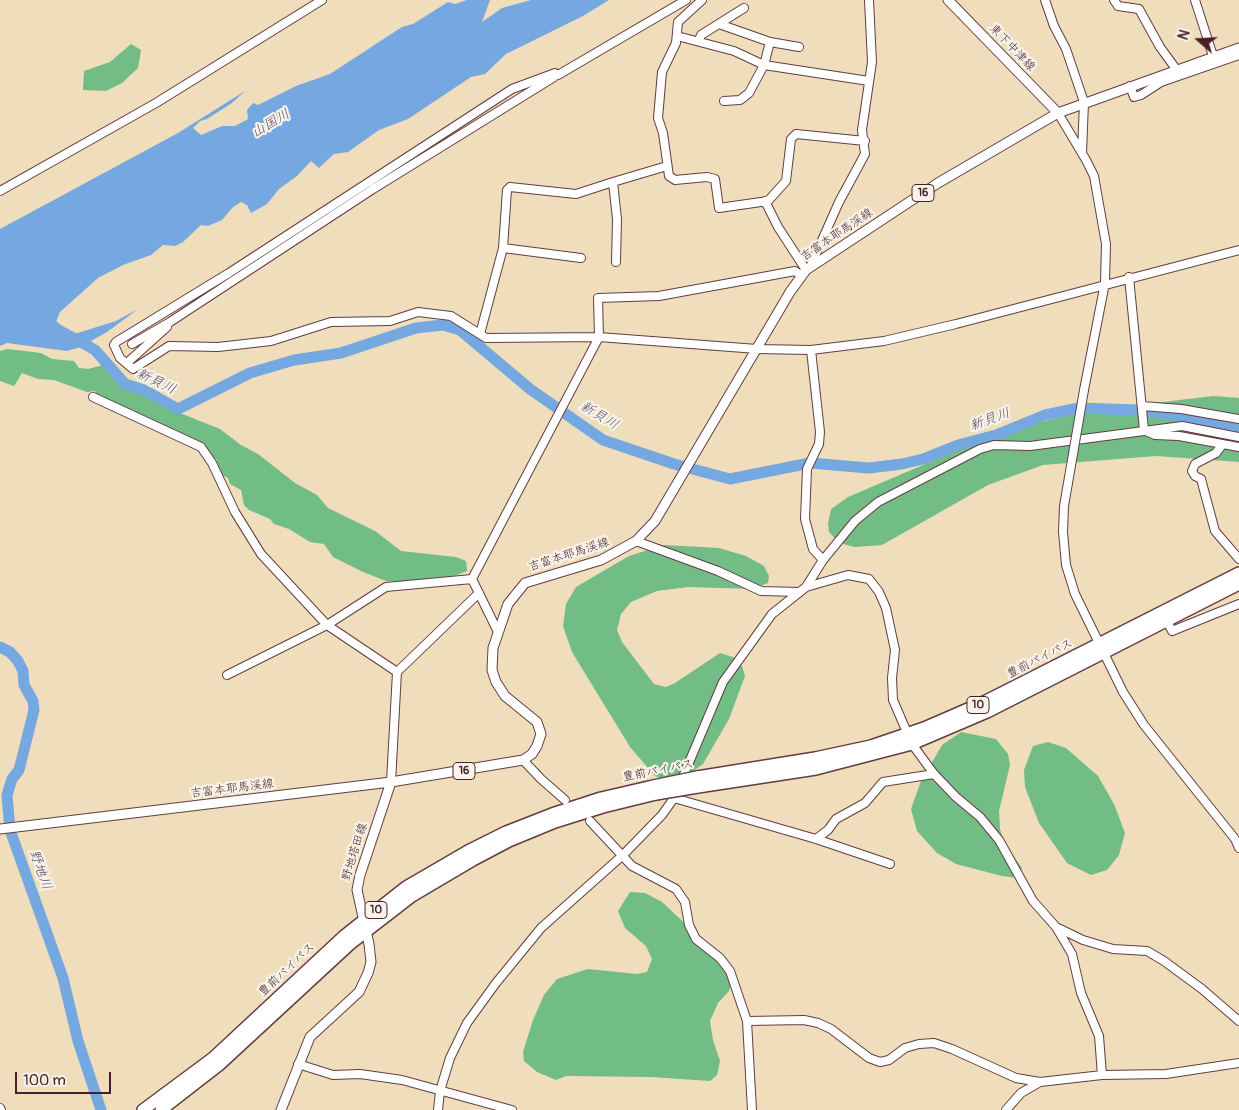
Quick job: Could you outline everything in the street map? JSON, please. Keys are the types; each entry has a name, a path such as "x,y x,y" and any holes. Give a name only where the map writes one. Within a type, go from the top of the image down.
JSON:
{"highway":[{"name":"豊前バイパス","path":"1102,648 1239,573"},
{"name":"豊前バイパス","path":"143,1110 213,1058 292,983 432,871 506,832 569,808 633,789 654,790 910,739 984,702 1102,648 1167,621 1239,584"},
{"name":"豊前バイパス","path":"161,1110 219,1066 364,925"}],"main road":[{"name":"東下中津線","path":"948,0 1058,113"},
{"name":"吉富本耶馬渓線","path":"0,829 391,782 523,760 532,754 537,746 541,734 537,722 506,696 496,682 492,670 493,648 508,604 525,583 602,560 636,541 655,521 806,270 938,183 1058,113 1130,86 1160,79 1176,69 1239,48"},
{"name":"野地塔田線","path":"281,1110 310,1036 359,992 371,962 357,890 360,874 391,782"}],"street":[{"path":"0,192 156,103 322,0"},
{"path":"132,344 170,322 373,188 558,75 686,0"},
{"path":"702,0 678,22 676,43 662,72 658,118 668,176 675,180 707,177 714,179 719,208 765,201 786,181 791,139 796,134 865,141"},
{"path":"806,270 865,154 865,141 862,130 872,62 869,0"},
{"path":"1046,0 1054,26 1066,49 1084,102 1082,153"},
{"path":"1114,0 1118,6 1139,9 1160,47 1176,69"},
{"path":"1196,0 1213,56"},
{"path":"699,40 701,35 744,8"},
{"path":"720,24 770,42 799,48"},
{"path":"677,36 699,40 734,51 764,65 869,80"},
{"path":"724,101 740,100 749,94 764,65 770,42"},
{"path":"1160,79 1239,55"},
{"path":"558,75 555,73 512,89 229,273 116,342 114,345 120,358 128,362 130,368 139,367 169,346 218,347 271,341 331,322 390,321 418,312 450,316 486,338 599,337 757,350 811,350 884,341 1239,250"},
{"path":"1058,113 1094,176 1099,195 1106,244 1106,283 1084,390 1064,506 1066,565 1075,594 1123,692 1144,725 1235,839 1239,848"},
{"path":"480,334 503,248 507,190 510,187 576,194 667,166"},
{"path":"613,182 617,219 616,262"},
{"path":"765,201 778,227 806,270"},
{"path":"503,248 581,258"},
{"path":"498,632 472,578 482,555 565,405 599,337 598,298 660,296 795,270 806,270"},
{"path":"1129,277 1144,430"},
{"path":"128,362 134,359 170,322"},
{"path":"811,350 820,432 819,444 807,469 805,519 812,549 823,560"},
{"path":"94,397 201,447 212,463 235,512 261,554 327,625 397,672"},
{"path":"1142,406 1181,409 1239,419"},
{"path":"438,1110 440,1091 450,1058 468,1023 496,983 541,928 649,830 674,798 723,682 772,614 803,589 823,560 855,521 878,502 980,449 994,445 1039,445 1182,426 1239,437"},
{"path":"1144,430 1155,435 1179,436 1239,448"},
{"path":"1222,445 1216,453 1195,464 1192,471 1195,476 1201,479 1215,531 1239,558"},
{"path":"636,541 718,571 761,591 803,589 848,575 869,580 879,592 886,608 895,650 892,678 893,700 910,739 934,774 956,797 980,817 999,840 1033,901 1056,927 1072,954 1081,993 1100,1036 1102,1075"},
{"path":"227,675 327,625 386,587 472,578"},
{"path":"391,782 397,672 479,593"},
{"path":"1167,621 1172,631 1239,604"},
{"path":"523,760 541,780 566,800"},
{"path":"816,839 828,830 836,820 865,803 883,782 934,774"},
{"path":"674,798 816,839 890,864"},
{"path":"590,820 632,866 676,889 685,902 689,925 696,939 720,958 730,970 746,1021 752,1110"},
{"path":"1056,927 1083,940 1113,949 1147,951 1202,989 1239,1021"},
{"path":"746,1021 804,1020 818,1023 831,1029 869,1058 880,1062 889,1060 906,1048 919,1044 934,1043 952,1049 1016,1078 1040,1082 1102,1075 1166,1074 1239,1063"},
{"path":"298,1064 334,1075 360,1074 402,1080 512,1110"},
{"path":"1006,1110 1021,1092 1040,1082"}],"green space":[{"path":"131,44 141,50 138,68 122,83 106,91 83,90 84,71 110,62"},
{"path":"8,349 41,353 52,359 74,361 79,368 88,369 103,365 113,369 118,382 125,388 140,392 180,413 220,429 241,445 258,454 295,483 317,495 328,508 375,531 401,551 456,557 466,561 467,571 454,576 399,582 386,581 363,572 333,557 324,544 310,542 289,529 274,524 270,519 249,510 244,505 241,490 230,484 228,478 220,474 215,468 217,460 199,448 120,409 113,402 97,395 95,391 87,392 54,380 38,379 22,373 14,386 0,381 0,351"},
{"path":"1213,396 1239,398 1239,462 1156,456 1043,465 988,485 882,545 855,547 839,543 829,532 828,523 831,509 848,497 1005,430 1089,411"},
{"path":"664,545 719,548 746,556 764,566 769,576 768,583 753,589 688,587 657,591 631,602 621,614 617,630 622,642 654,684 666,687 675,683 720,653 733,657 742,666 745,676 729,719 703,764 675,784 655,776 630,747 572,652 563,626 566,604 576,587 629,556"},
{"path":"961,732 996,739 1008,754 1010,765 999,811 1000,829 1005,845 1022,868 1018,878 1002,876 956,864 937,853 917,831 911,809 921,781 942,745"},
{"path":"1048,742 1066,748 1098,776 1114,804 1125,833 1119,855 1107,870 1091,875 1067,863 1039,823 1025,787 1024,770 1033,746"},
{"path":"630,892 645,893 662,902 721,957 734,976 729,991 718,1003 710,1021 713,1040 720,1061 717,1075 710,1081 651,1077 566,1076 556,1080 537,1072 524,1061 523,1052 533,1020 544,995 557,979 588,969 637,974 647,972 652,959 646,946 625,928 618,911"}],"water":[{"name":"山国川","path":"467,0 490,0 482,22 502,8 531,0 609,0 583,16 506,54 485,74 471,77 408,119 379,130 348,152 334,154 319,168 311,161 297,176 279,189 267,204 251,213 247,205 241,202 233,207 222,220 208,226 201,225 183,242 175,246 163,245 151,255 123,265 98,278 60,312 55,324 56,331 72,331 65,337 116,321 138,309 107,332 91,341 101,354 98,356 84,346 67,351 7,343 0,346 0,229 178,133 245,91 232,103 207,119 200,121 193,128 201,135 222,126 235,126 248,119 247,110 253,103 258,105 296,86 330,74 402,27 413,24 448,2 455,4"}],"waterway":[{"name":"新貝川","path":"44,317 57,329 95,350 125,384 144,390 178,409 250,373 294,360 341,353 416,328 443,325 460,330 530,389 603,440 674,464 730,479 810,463 869,468 902,464 923,459 958,445 996,435 1045,415 1079,408 1138,410 1191,417 1239,431"},
{"name":"野地川","path":"0,647 10,652 18,661 23,671 24,685 33,701 34,710 19,770 12,779 7,795 10,830 63,978 78,1041 101,1110"}]}
